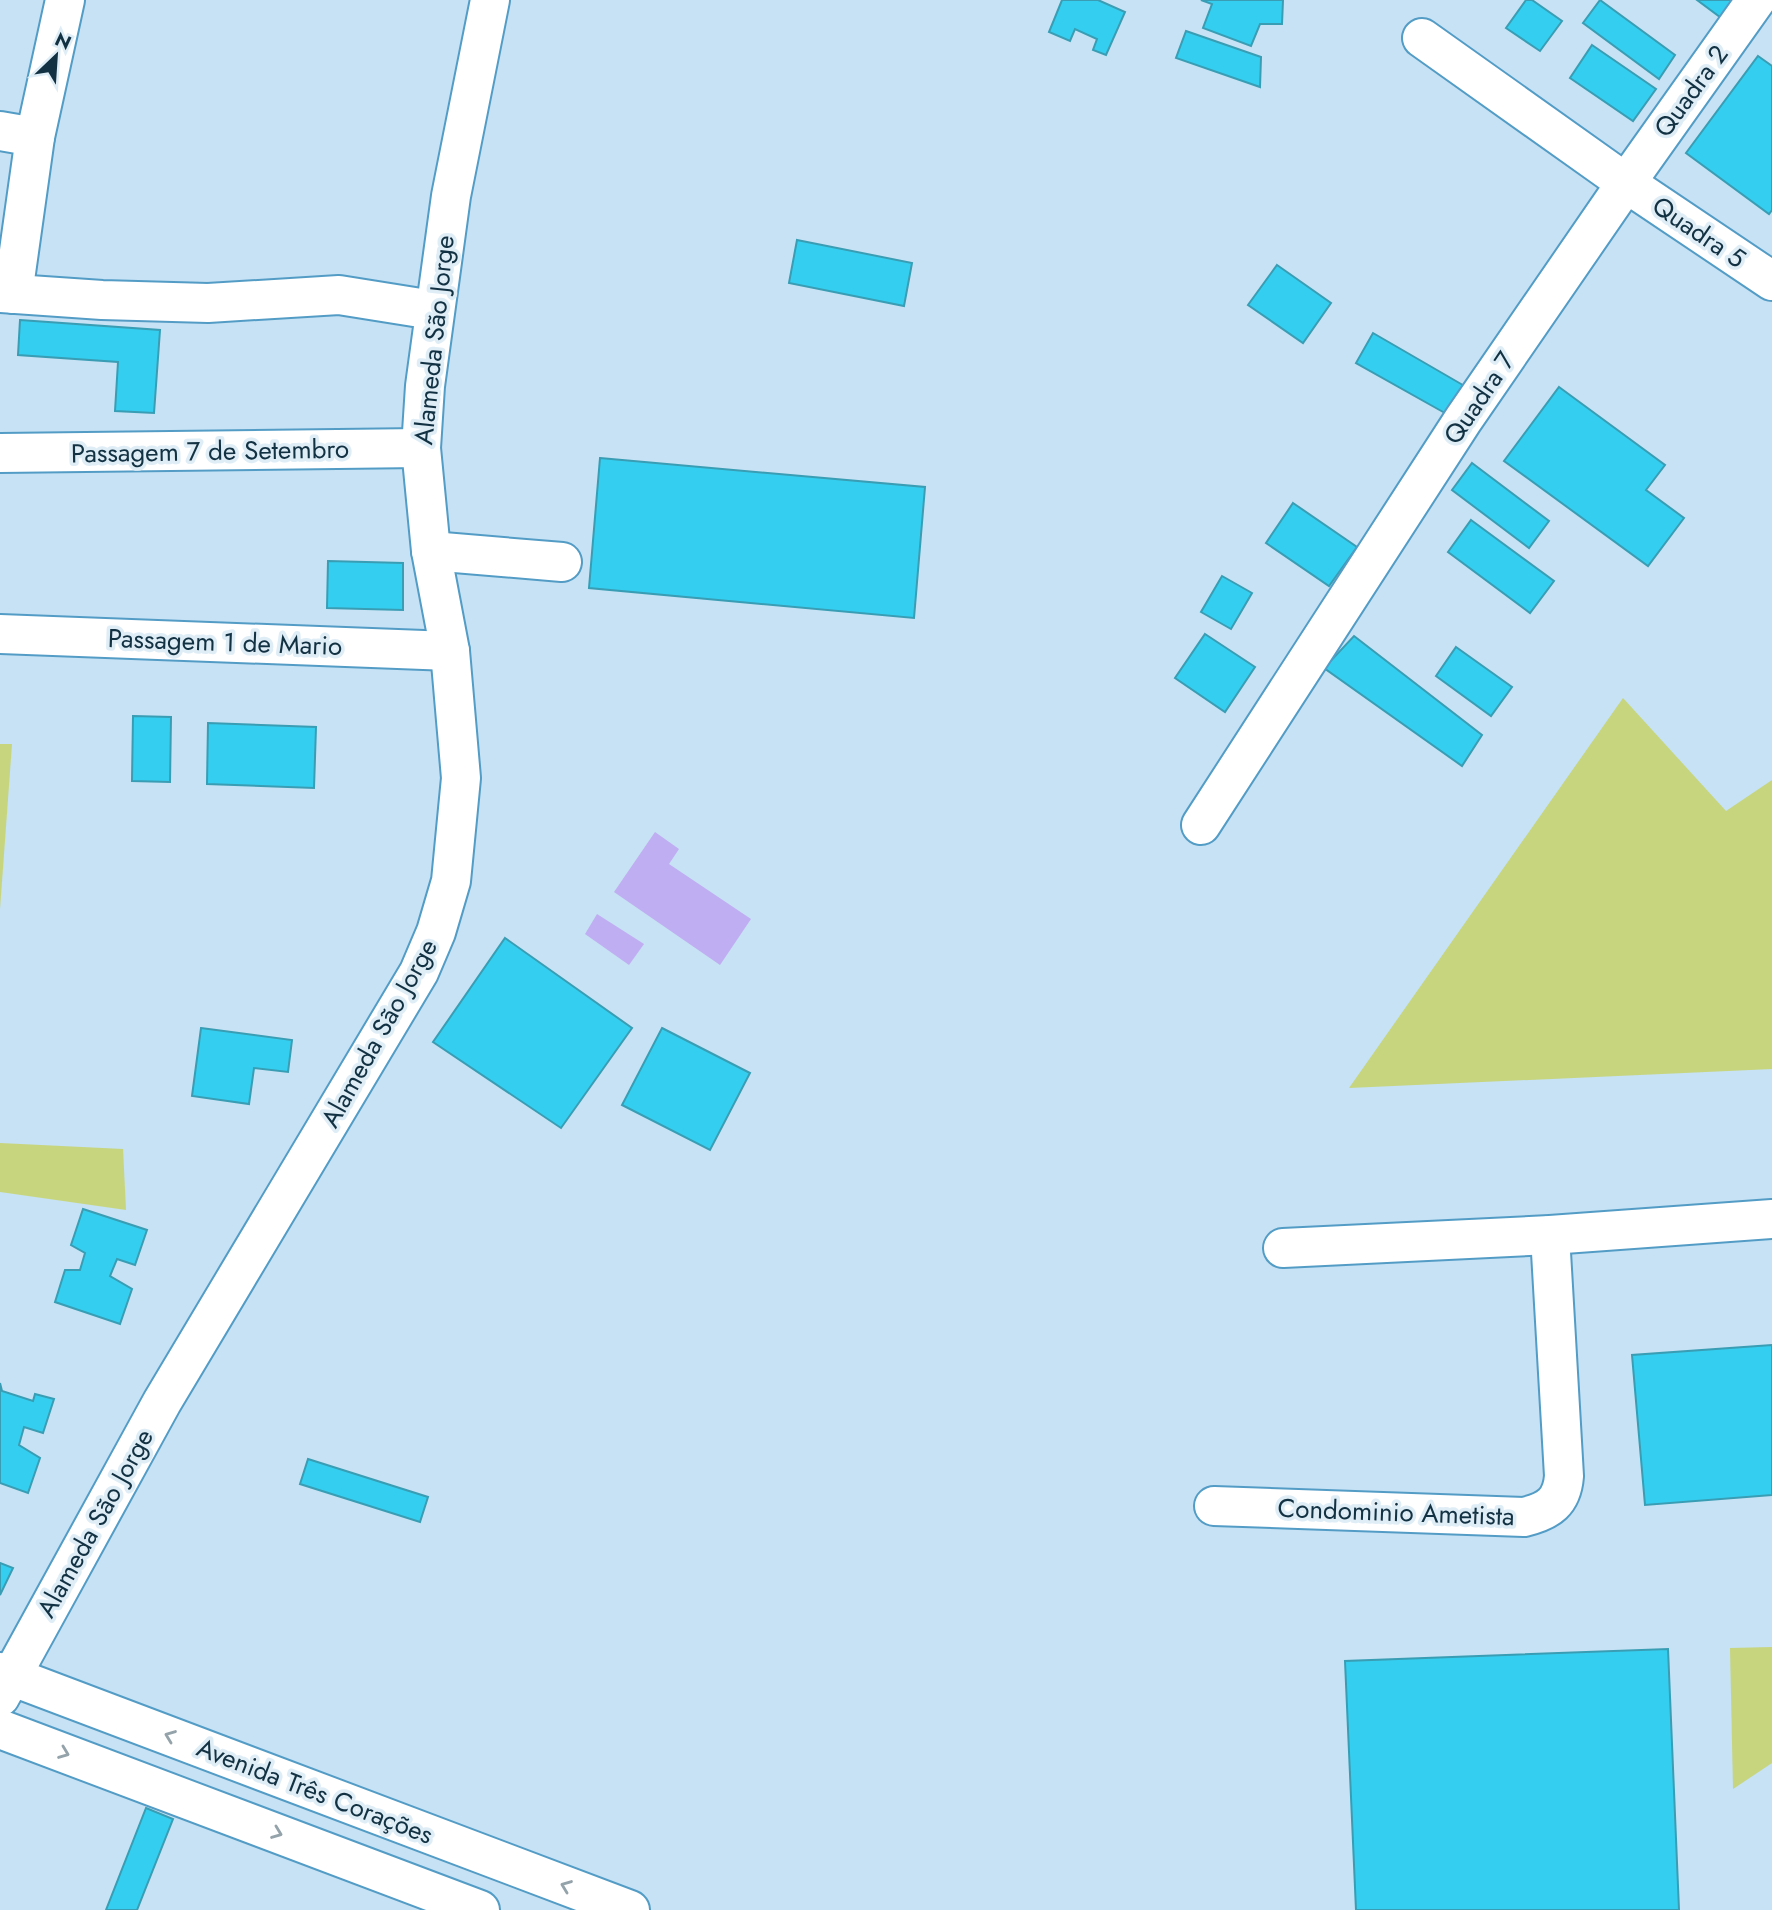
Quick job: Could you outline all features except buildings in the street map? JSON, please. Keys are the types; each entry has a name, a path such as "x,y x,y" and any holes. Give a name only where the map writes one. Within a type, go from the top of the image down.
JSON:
{"street":[{"path":"65,0 17,134 7,293 208,303 339,295 433,310"},
{"name":"Alameda São Jorge","path":"4,1682 162,1402 419,972 436,932 451,881 461,778 450,651 431,551 421,448 433,310 452,196 491,0"},
{"name":"Quadra 2","path":"1626,183 1756,0"},
{"path":"1422,37 1626,183"},
{"name":"Quadra 5","path":"1626,183 1772,281"},
{"name":"Quadra 7","path":"1200,825 1464,420 1626,183"},
{"name":"Passagem 7 de Setembro","path":"0,453 421,448"},
{"path":"431,551 562,562"},
{"name":"Passagem 1 de Mario","path":"0,634 450,651"},
{"path":"1283,1248 1550,1235 1772,1219"},
{"name":"Condominio Ametista","path":"1214,1506 1524,1517 1554,1505 1563,1490 1564,1476 1550,1235"},
{"name":"Avenida Três Corações","path":"4,1682 630,1910"},
{"name":"Avenida Três Corações","path":"0,1729 480,1910"}],"green space":[{"path":"1623,698 1726,811 1772,780 1772,1069 1349,1088"},
{"path":"0,744 12,744 0,909"},
{"path":"0,1143 123,1149 126,1210 0,1192"},
{"path":"1772,1647 1772,1763 1733,1789 1730,1648"}],"shaded area":[{"path":"655,832 679,849 669,864 751,919 720,965 614,892"},
{"path":"597,914 644,944 629,965 585,934"}]}
